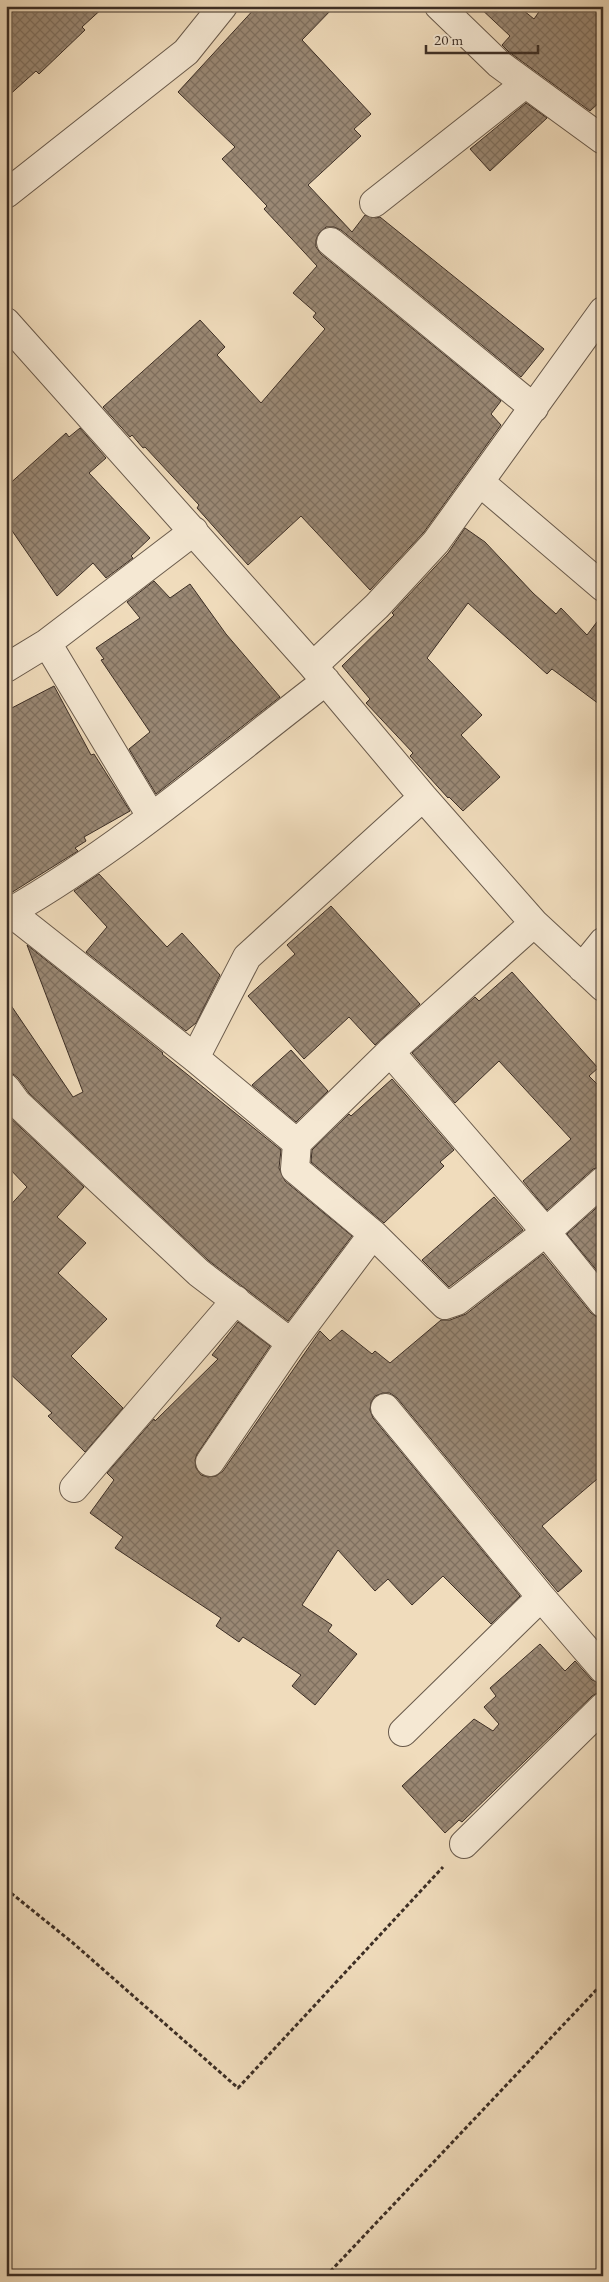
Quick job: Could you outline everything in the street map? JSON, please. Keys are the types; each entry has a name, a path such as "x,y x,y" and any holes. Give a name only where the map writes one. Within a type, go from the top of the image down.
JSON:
{"street":[{"path":"6,194 186,52 223,6"},
{"path":"439,6 498,64 602,138"},
{"path":"374,203 525,84"},
{"path":"330,242 534,408"},
{"path":"297,1143 195,1058 8,913 54,887 151,816 320,673 377,606 436,542 603,311"},
{"path":"6,322 320,673 423,797 534,923 603,986"},
{"path":"480,483 603,587"},
{"path":"6,668 47,643 194,531"},
{"path":"47,643 151,816"},
{"path":"195,1058 247,957 423,797"},
{"path":"534,923 390,1052 297,1143 295,1169 373,1234 445,1305 457,1301 546,1232 603,1181"},
{"path":"582,968 603,942"},
{"path":"390,1052 546,1232 603,1303"},
{"path":"6,1088 17,1102 108,1189 199,1272 291,1344"},
{"path":"210,1462 291,1344 373,1234"},
{"path":"74,1488 236,1300"},
{"path":"385,1408 603,1669"},
{"path":"403,1732 541,1597"},
{"path":"464,1844 603,1708"}],"path":[{"path":"6,1889 73,1943 238,2088 464,1844"},
{"path":"326,2276 593,1994 603,1979"}],"building":[{"path":"6,6 105,6 82,27 85,30 39,74 36,71 6,98"},
{"path":"257,6 335,6 302,40 371,114 354,129 361,136 308,185 352,232 365,215 376,218 380,217 544,349 521,377 341,230 334,227 326,227 319,233 316,247 321,254 501,401 491,414 501,425 424,532 370,590 301,516 248,565 197,508 199,505 145,447 143,448 132,435 130,437 103,407 200,320 225,347 217,355 261,403 325,329 313,317 316,313 293,293 317,266 264,209 267,206 222,159 235,147 178,92"},
{"path":"478,6 518,6 534,19 543,6 603,6 603,99 590,111 509,52 502,45 510,36"},
{"path":"526,103 547,118 490,171 470,149"},
{"path":"80,428 106,458 89,473 150,538 131,556 133,558 106,578 93,563 57,596 6,522 6,487 66,433 69,437"},
{"path":"465,528 485,542 533,593 556,614 561,608 587,635 603,614 603,707 552,669 547,674 468,603 427,658 482,715 461,735 500,777 463,811 448,798 410,756 413,753 366,703 370,699 342,666 394,615 392,613 448,553"},
{"path":"154,581 170,598 190,584 226,634 280,697 156,794 129,749 150,732 101,660 104,659 96,648 140,618 127,602"},
{"path":"54,686 91,755 94,754 130,811 84,837 86,841 75,848 78,851 6,896 6,711"},
{"path":"99,874 167,947 182,933 220,975 196,1023 186,1031 86,952 107,927 74,891"},
{"path":"331,906 420,1004 375,1045 349,1017 304,1059 248,996 295,954 287,945"},
{"path":"27,945 281,1150 279,1168 285,1181 352,1236 288,1321 209,1261 29,1093 18,1078 13,1074 6,1073 6,998 73,1097 83,1092"},
{"path":"512,972 598,1068 589,1076 603,1090 603,1166 593,1169 547,1210 523,1181 571,1139 499,1061 455,1103 412,1053 475,997 479,1001"},
{"path":"291,1050 328,1091 296,1122 252,1085"},
{"path":"392,1079 454,1150 440,1162 444,1166 384,1223 311,1162 312,1150 349,1114 351,1116"},
{"path":"6,1114 84,1187 57,1217 86,1243 58,1273 107,1319 71,1356 123,1408 85,1452 48,1416 52,1413 6,1370 6,1210 27,1187 6,1165"},
{"path":"494,1197 523,1230 449,1287 422,1260"},
{"path":"603,1202 603,1278 567,1234"},
{"path":"543,1254 591,1313 603,1318 603,1474 542,1526 582,1571 558,1592 397,1398 390,1393 375,1396 371,1402 370,1410 373,1418 520,1596 491,1624 443,1576 412,1605 388,1579 375,1591 338,1550 302,1605 332,1625 328,1631 357,1654 315,1705 292,1686 301,1675 243,1637 239,1642 216,1626 221,1618 115,1548 123,1537 90,1513 114,1480 107,1473 154,1419 155,1421 218,1359 212,1355 238,1322 270,1346 197,1454 195,1460 196,1468 201,1475 208,1477 216,1476 223,1471 320,1331 330,1341 342,1330 372,1354 375,1351 390,1363 441,1320 450,1320 466,1314"},
{"path":"540,1644 565,1671 575,1661 592,1680 603,1684 603,1690 592,1696 462,1822 459,1820 445,1833 402,1786 474,1719 493,1731 499,1724 484,1707 496,1696 490,1688"}]}
